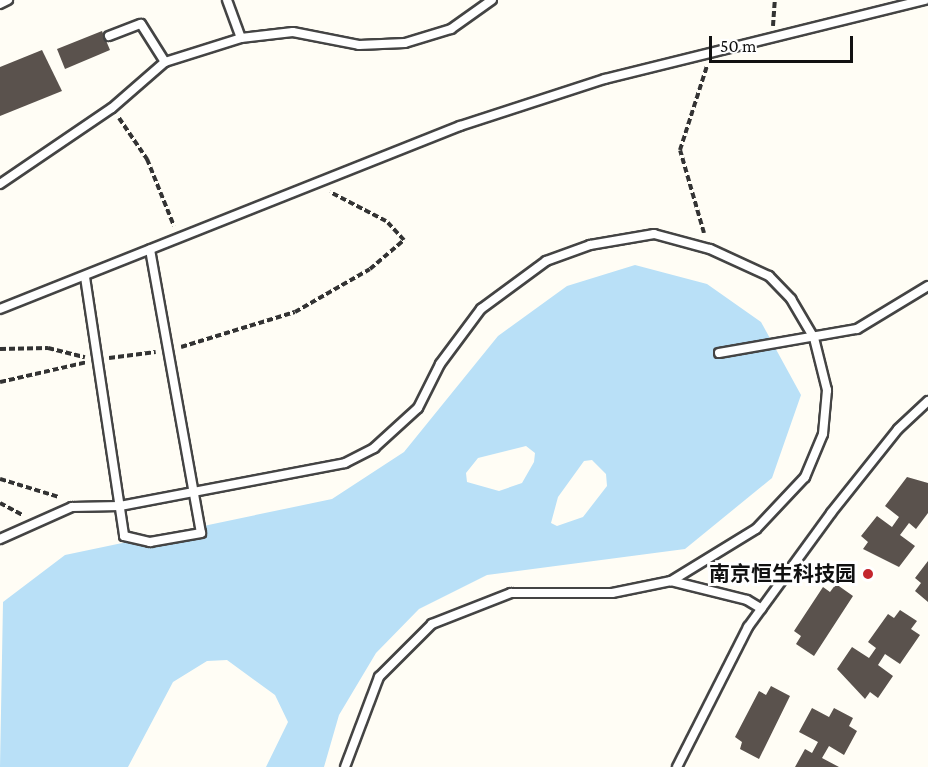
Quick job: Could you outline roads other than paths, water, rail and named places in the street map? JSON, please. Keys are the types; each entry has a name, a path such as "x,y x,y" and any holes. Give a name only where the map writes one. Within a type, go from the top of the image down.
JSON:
{"lane":[{"path":"0,4 8,0"},
{"path":"227,0 241,38"},
{"path":"0,184 112,108 165,62 241,38 293,33 359,45 405,43 451,29 492,0"},
{"path":"0,309 460,126 605,79 925,0"},
{"path":"109,36 141,24 165,62"},
{"path":"0,539 29,522 72,507 120,506 345,463 374,448 418,408 440,364 482,309 546,261 590,245 654,234 710,249 769,276 792,299 814,338 827,390 823,434 805,477 756,529 671,581 612,593 511,593 447,614 401,651 379,677 345,767"},
{"path":"85,277 124,536 131,540 170,540 201,533 150,250"},
{"path":"719,353 857,329 928,286"},
{"path":"677,767 762,609 860,476 928,401"},
{"path":"671,581 747,600 762,609"}],"water":[{"path":"635,265 707,284 761,322 801,395 772,478 685,549 487,575 419,609 376,653 339,715 324,767 266,767 288,722 275,695 227,660 207,661 173,682 128,767 0,767 3,602 65,555 332,499 404,452 498,336 567,286","holes":["526,446 535,453 534,462 522,483 499,491 467,482 466,473 478,458","592,460 606,474 607,486 583,517 557,526 551,523 558,497 584,461"]}],"place":[{"name":"南京恒生科技园","path":"868,574"}]}
